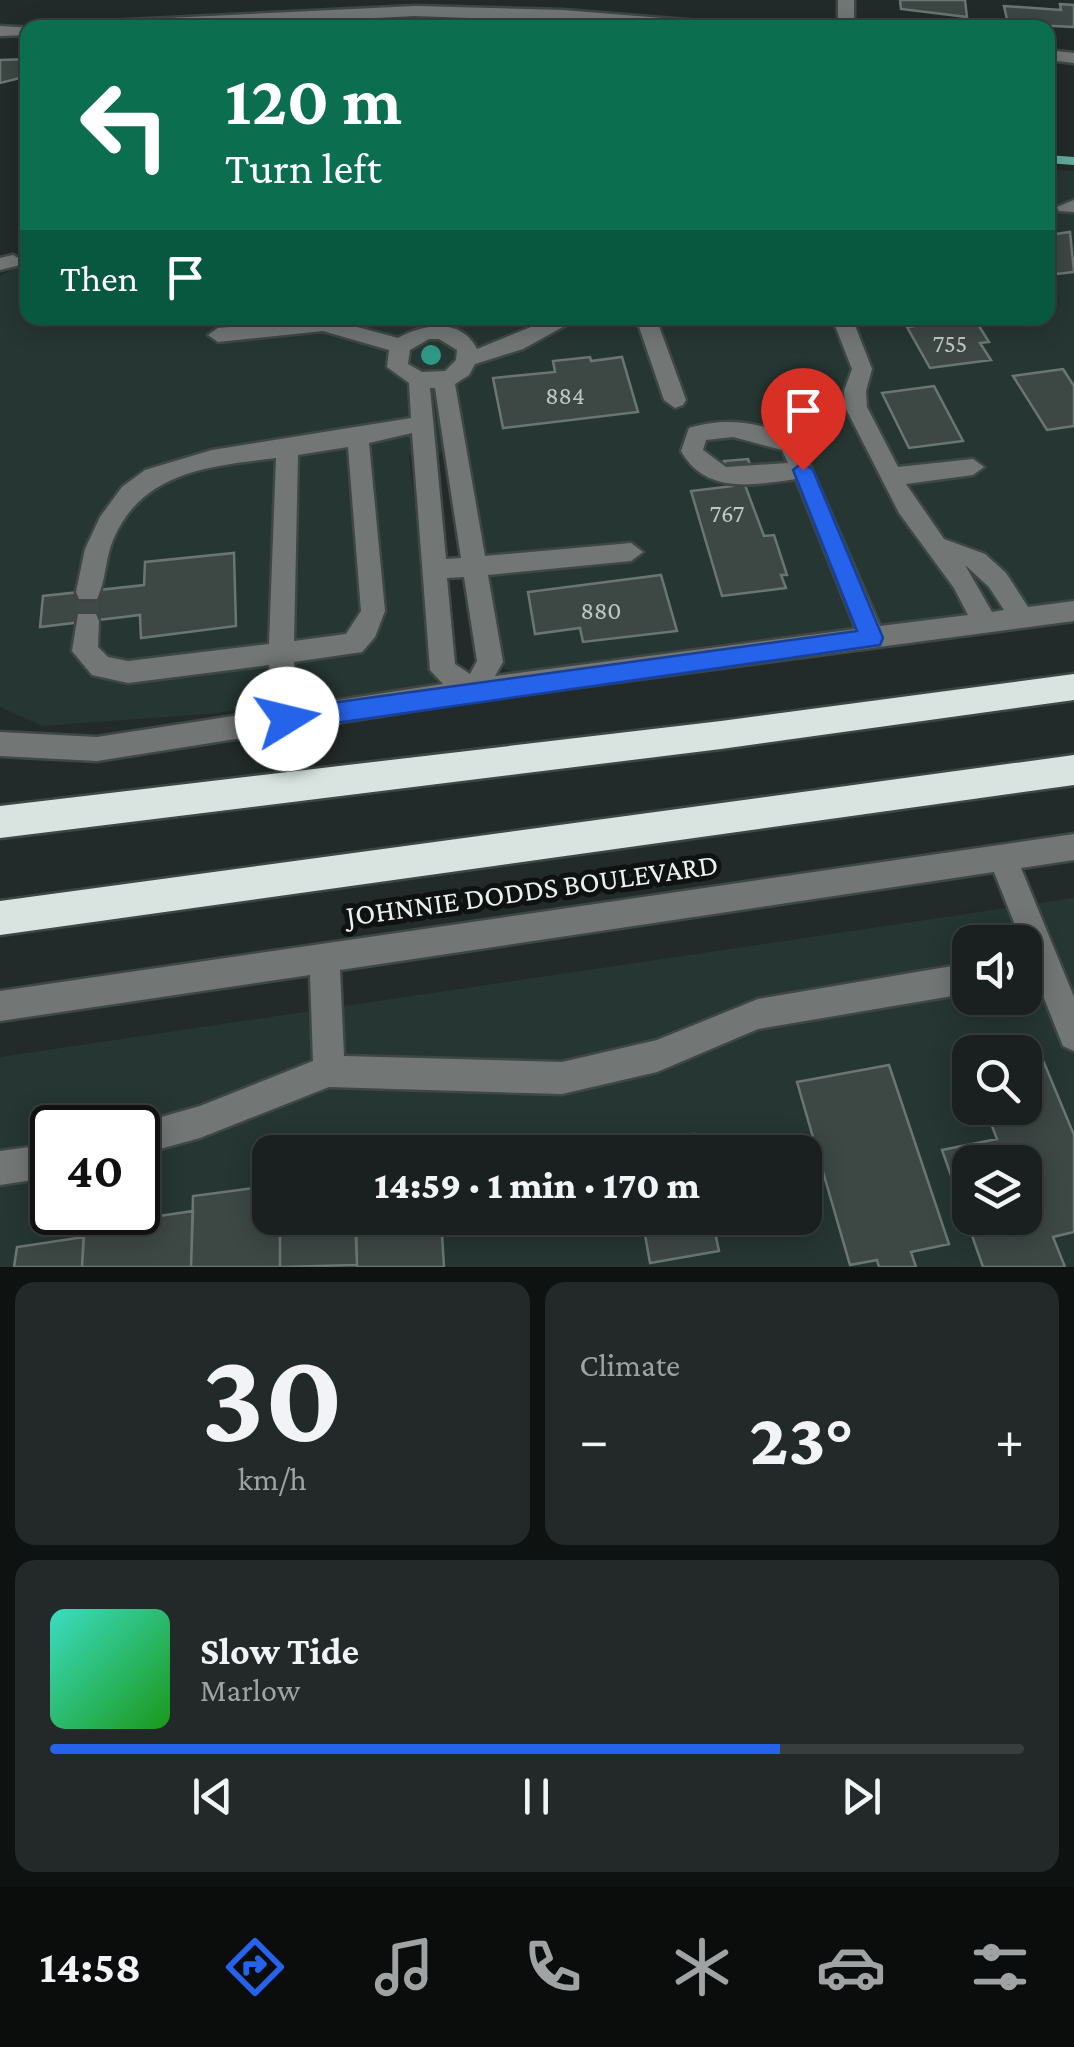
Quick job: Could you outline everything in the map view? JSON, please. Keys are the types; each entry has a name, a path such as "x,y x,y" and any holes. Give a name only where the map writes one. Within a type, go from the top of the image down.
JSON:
{"highway":[{"path":"0,822 721,735 1074,687"},
{"name":"JOHNNIE DODDS BOULEVARD","path":"0,918 1074,770"}],"street":[{"path":"145,20 263,8 481,12 602,20"},
{"path":"218,334 312,325"},
{"path":"326,325 400,346 425,332 442,332 467,347 468,359 462,371 444,380 419,381 397,367 400,346"},
{"path":"468,359 516,344 555,325"},
{"path":"648,325 675,400"},
{"path":"845,325 862,369 855,391 856,407 890,477 962,582 985,623"},
{"path":"444,380 490,662 474,690"},
{"path":"419,381 443,670 474,690"},
{"path":"88,592 94,555 114,511 147,477 184,460 358,438 422,424"},
{"path":"87,621 85,651 100,667 128,672 353,644 366,630 372,611 358,438"},
{"path":"287,719 281,655 288,448"},
{"path":"890,477 972,468"},
{"path":"807,478 872,638"},
{"path":"935,547 951,548 983,563 1022,618"},
{"path":"432,570 631,552"},
{"path":"0,744 98,749 474,690 1074,611"},
{"name":"JOHNNIE DODDS BOULEVARD","path":"0,1006 1074,847"},
{"path":"1003,858 1023,925"},
{"path":"324,959 329,1072"},
{"path":"1042,979 1074,1035"},
{"path":"160,1133 200,1122 329,1072 562,1078 657,1056 758,1014 952,981"},
{"path":"0,1168 30,1164"}],"shaded area":[{"path":"1055,170 1074,171 1074,601 701,646 527,673 507,670 499,666 465,451 409,455 436,685 206,714 42,726 0,707 0,276 20,265 20,325 1055,325"},
{"path":"1074,898 1074,1267 0,1267 0,1057"}],"building":[{"path":"900,0 965,0 967,17 901,9"},
{"path":"1060,4 1074,5 1074,27 1055,26 1055,20 1007,20 1004,6 1061,10"},
{"path":"20,59 20,78 0,83 0,60"},
{"path":"1070,232 1074,272 1055,271 1055,234"},
{"path":"978,325 989,342 980,343 991,360 930,368 907,327"},
{"path":"590,357 591,361 622,357 638,412 503,428 493,378 555,372 553,361"},
{"path":"1063,369 1074,386 1074,426 1047,430 1013,376"},
{"path":"934,386 963,441 909,448 882,393"},
{"path":"748,459 751,468 739,469 764,536 774,535 787,575 781,575 786,588 722,596 691,491 733,486 724,461"},
{"path":"234,553 236,626 141,638 140,615 40,627 43,596 144,585 145,562"},
{"path":"661,575 677,631 583,642 580,628 535,634 528,592"},
{"path":"1042,1058 1074,1135 1074,1232 1053,1237 1065,1267 983,1267 972,1235 1042,1235 1042,1145 967,1145 997,1139 992,1125 1042,1125"},
{"path":"889,1065 949,1244 911,1252 916,1267 879,1267 877,1260 850,1265 822,1168 822,1135 812,1135 797,1082"},
{"path":"952,1148 952,1179 942,1150"},
{"path":"252,1188 252,1235 280,1235 280,1267 191,1267 193,1196"},
{"path":"193,1211 191,1267 82,1267 84,1235 160,1235 160,1216"},
{"path":"280,1235 356,1235 357,1265 280,1267"},
{"path":"356,1235 442,1235 444,1267 357,1267"},
{"path":"645,1235 716,1235 719,1251 650,1263"},
{"path":"84,1237 82,1267 14,1267 17,1247"}],"waterway":[{"path":"1055,160 1074,161"}],"tunnel":[{"path":"87,621 88,592"}],"route":[{"path":"287,719 474,690 872,638 803,470"}]}
